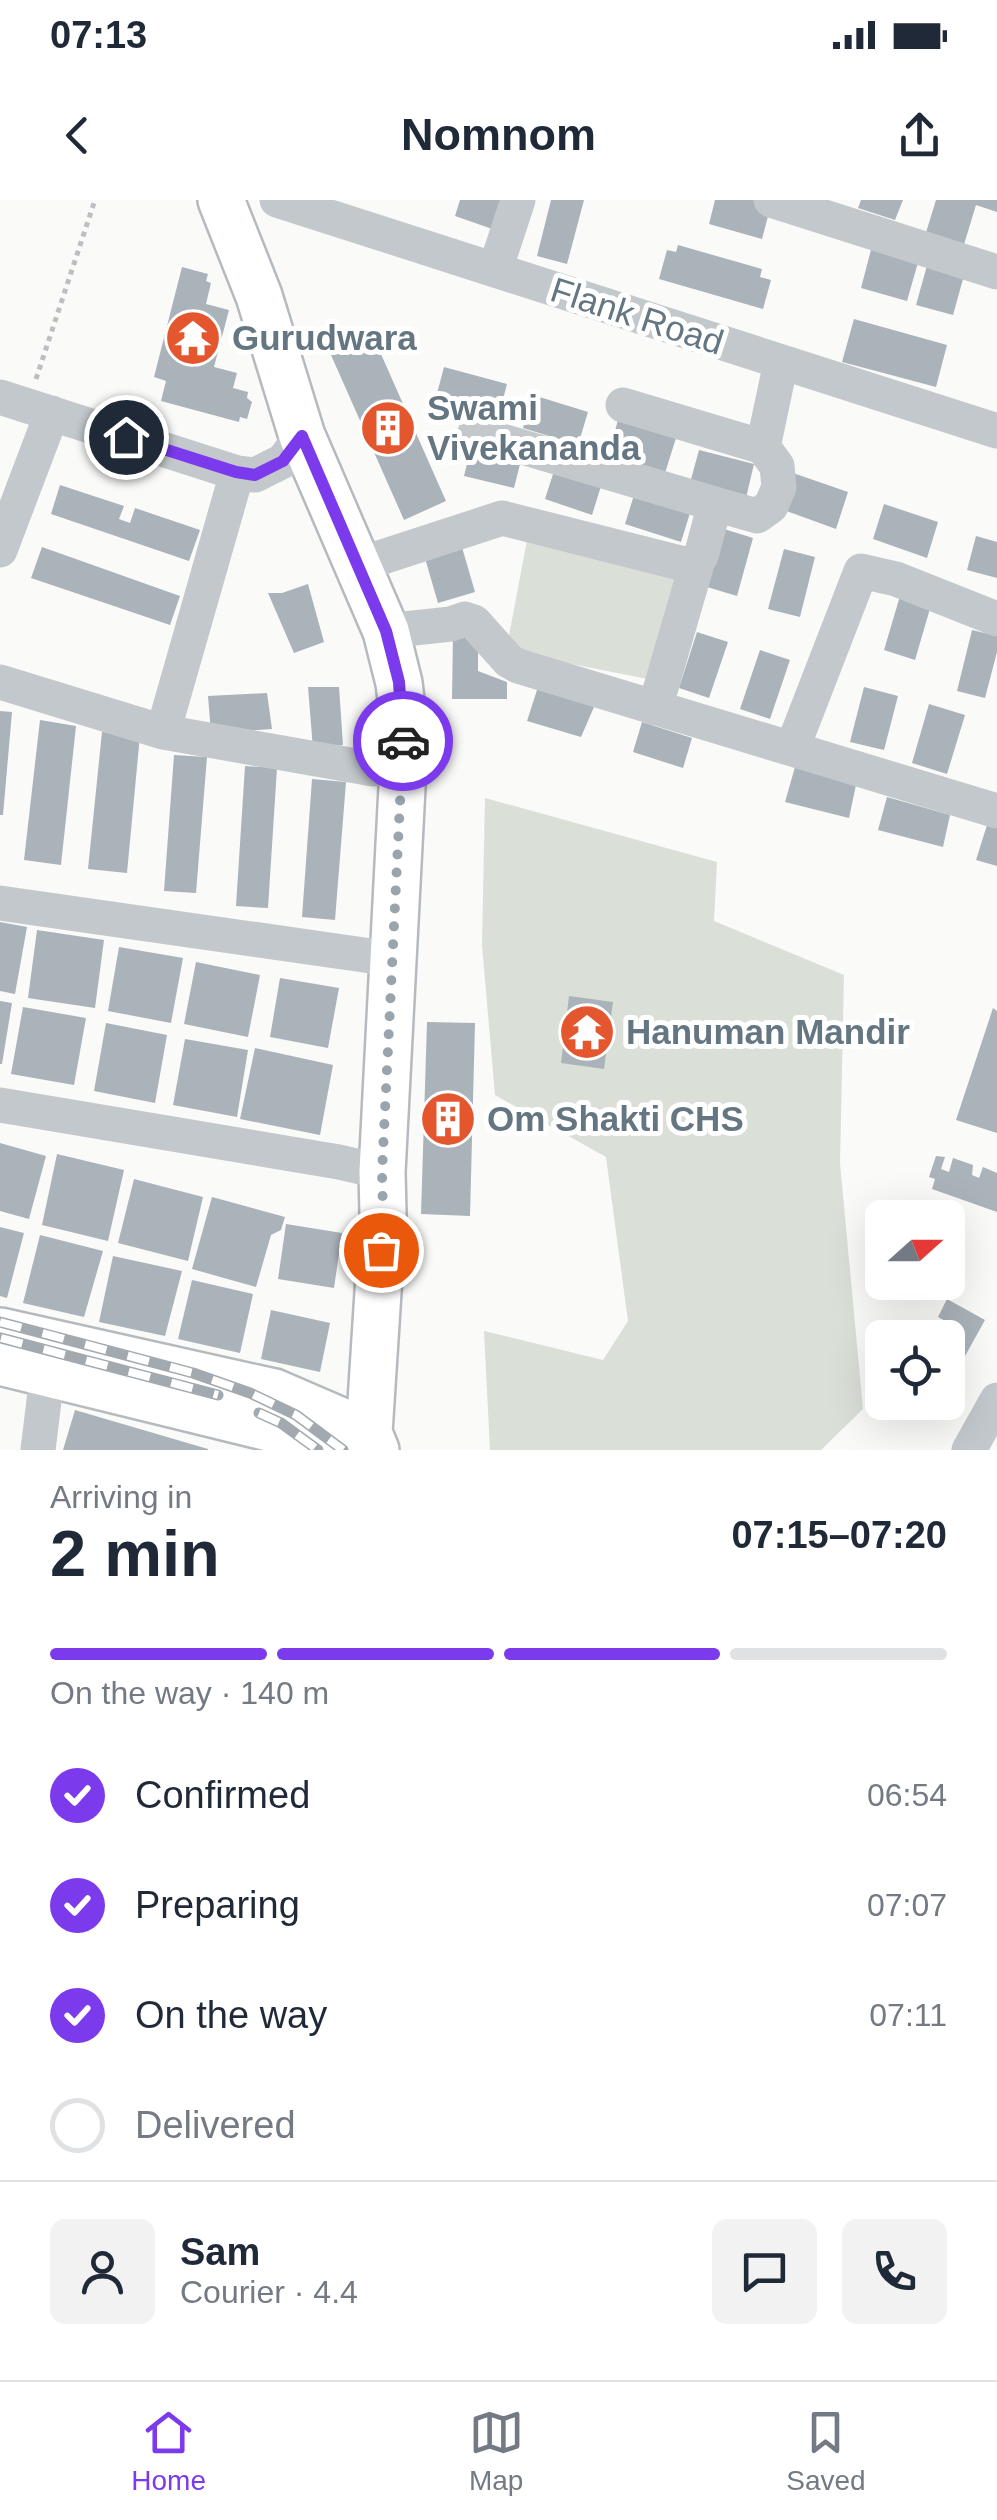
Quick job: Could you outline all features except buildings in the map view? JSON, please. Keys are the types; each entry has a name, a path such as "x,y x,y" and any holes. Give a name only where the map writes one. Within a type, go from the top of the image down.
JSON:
{"main road":[{"path":"0,1362 49,1358 274,1392 370,1444 403,768 399,682 386,631 302,436 259,296 221,200"},
{"path":"0,1331 49,1358 293,1434 318,1450"}],"street":[{"name":"Flank Road","path":"277,200 997,432"},
{"path":"494,270 518,200"},
{"path":"772,200 997,272"},
{"path":"762,447 782,362"},
{"path":"0,550 26,405 255,475 283,461 302,436"},
{"path":"475,433 757,516 771,506 779,487 777,466 762,447 623,405"},
{"path":"163,732 236,472"},
{"path":"701,556 715,504"},
{"path":"358,565 502,518 696,567 656,708"},
{"path":"792,749 862,571 896,579 997,619"},
{"path":"386,631 465,619 474,622 518,666 997,811"},
{"path":"0,682 163,732 373,769 403,768"},
{"path":"0,903 392,959"},
{"path":"0,1105 382,1172"},
{"path":"38,1450 49,1358"},
{"path":"968,1450 997,1400"}],"path":[{"path":"26,405 95,200"}],"shaded area":[{"path":"529,530 691,561 668,683 506,651"},
{"path":"485,798 717,862 714,921 844,975 840,1163 863,1409 821,1450 490,1450 484,1331 603,1360 628,1321 606,1157 495,1095 482,945"}],"railway":[{"path":"0,1322 193,1373 250,1393 296,1415 343,1450"},
{"path":"1,1338 218,1395"},
{"path":"259,1413 281,1423 318,1450"}],"way so far":[{"path":"381,1250 403,741"}],"place":[{"name":"Gurudwara","path":"193,338"},
{"name":"Swami Vivekananda","path":"388,428"},
{"name":"Hanuman Mandir","path":"587,1032"},
{"name":"Om Shakti CHS","path":"448,1119"}],"route":[{"path":"126,437 255,475 283,461 302,436 386,631 399,682 403,741"}]}
